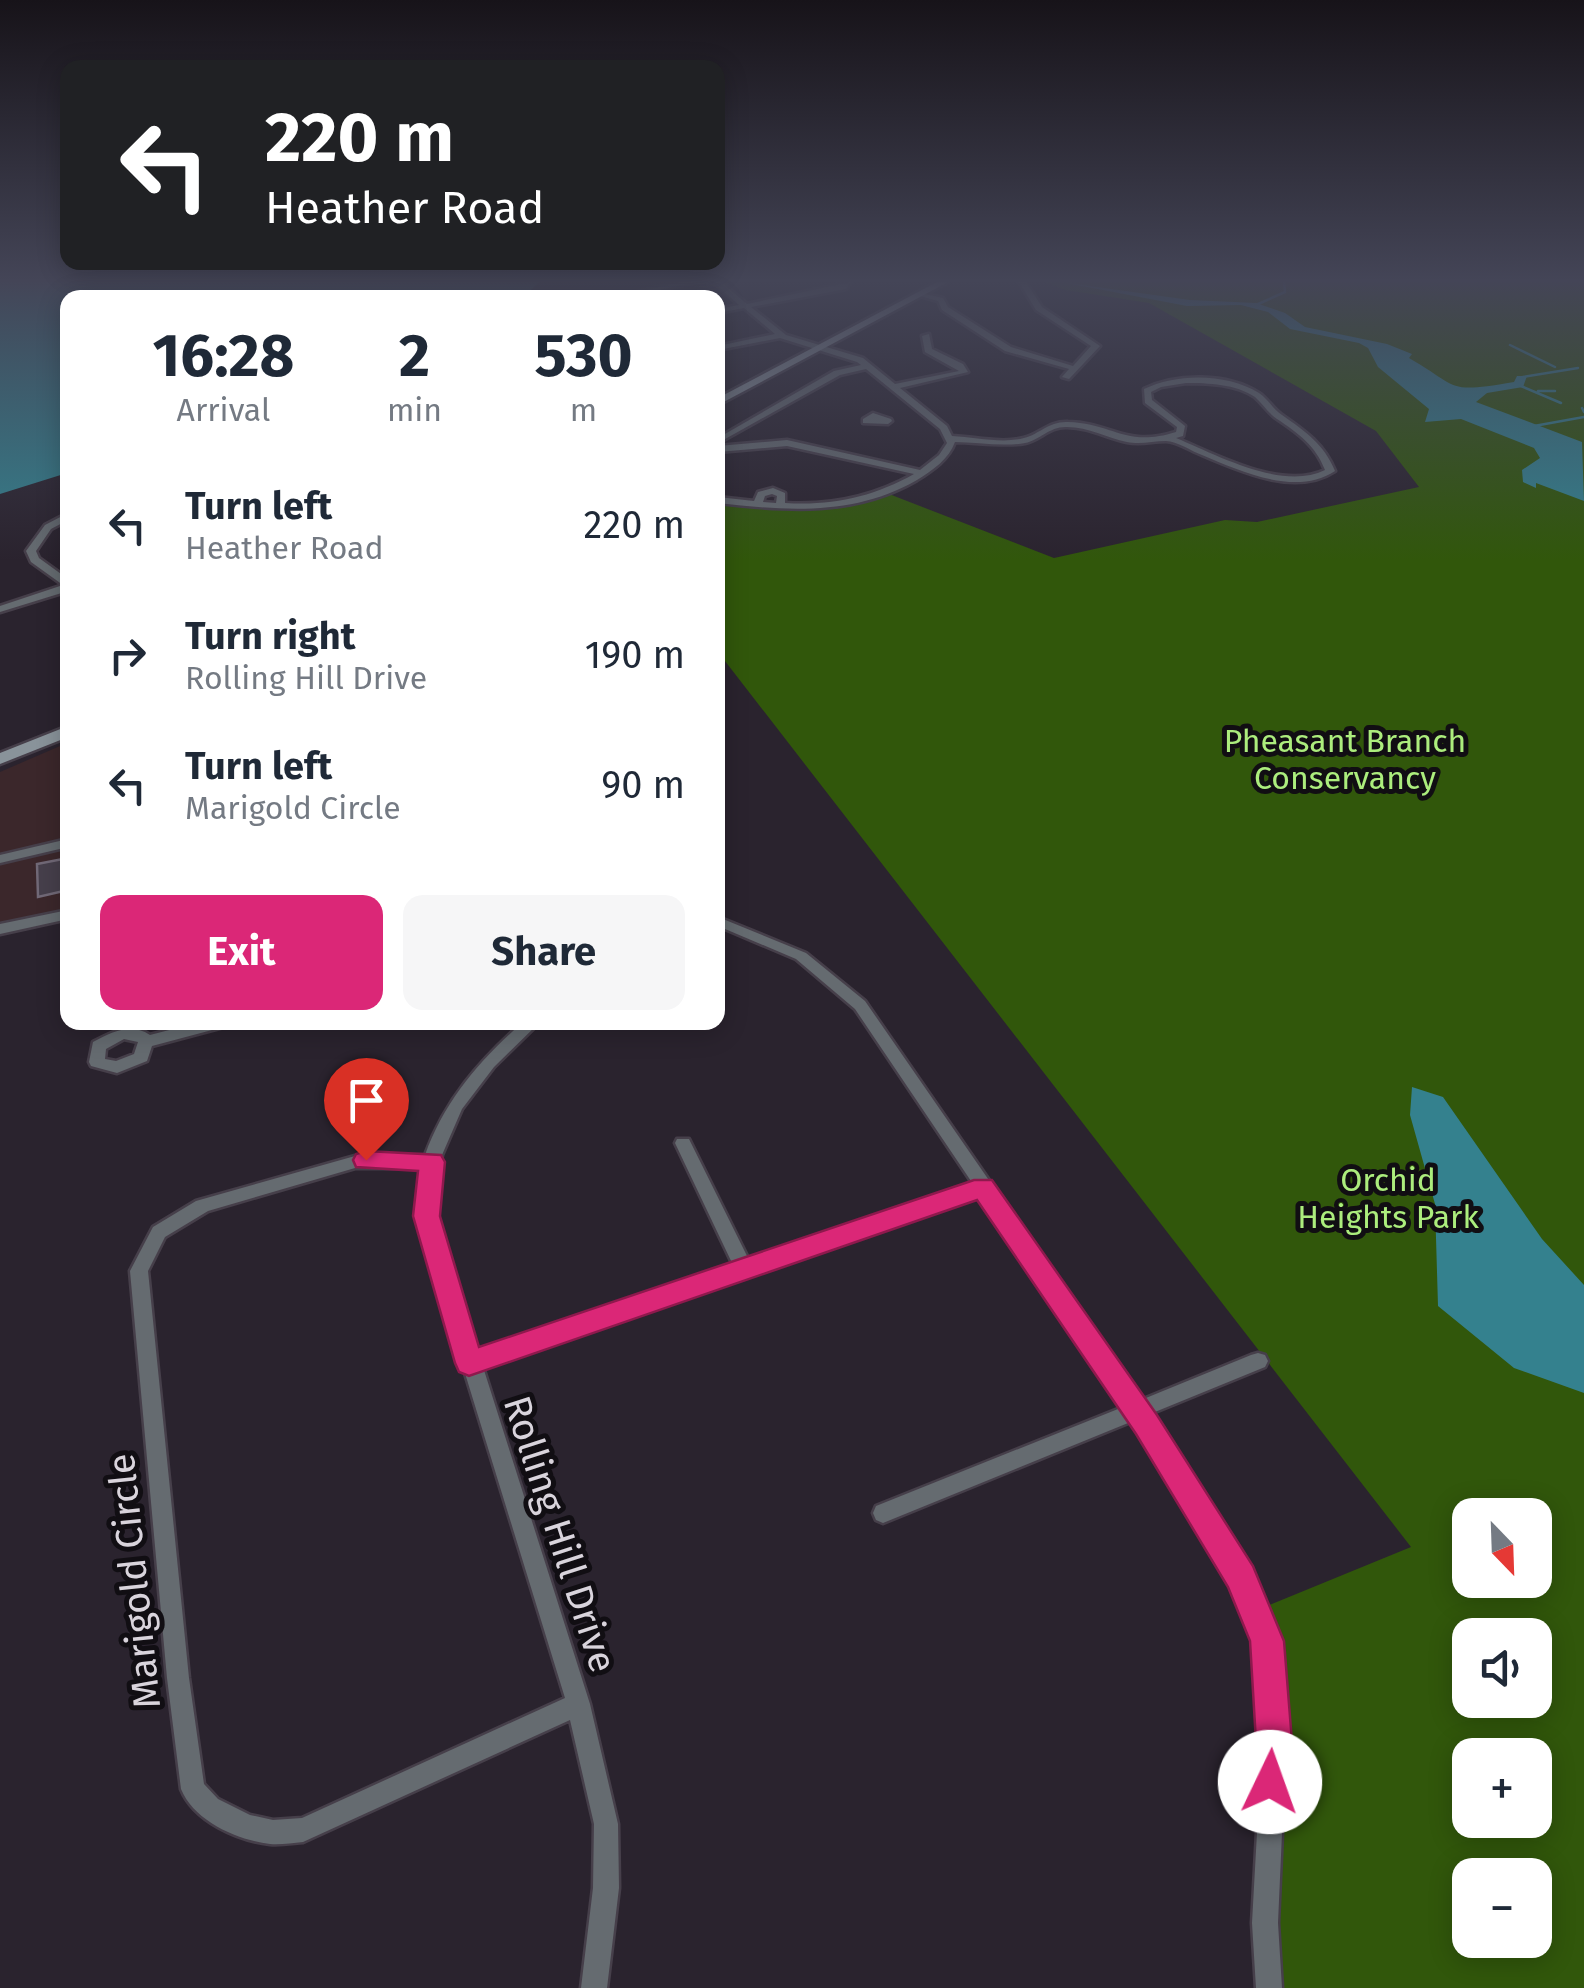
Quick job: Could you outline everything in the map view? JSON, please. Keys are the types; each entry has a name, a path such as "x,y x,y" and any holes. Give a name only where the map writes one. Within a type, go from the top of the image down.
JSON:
{"main road":[{"path":"725,387 749,375"},
{"path":"725,398 769,375"},
{"path":"0,759 60,733"},
{"path":"0,772 60,746"}],"street":[{"path":"725,437 834,375"},
{"path":"878,375 949,436 1017,441 1046,426 1073,424 1122,441 1168,438 1180,434 1181,426 1146,396 1160,385 1215,383 1256,395 1306,432 1328,465 1327,474 1314,479 1268,475 1168,438"},
{"path":"894,387 951,375"},
{"path":"908,410 920,408"},
{"path":"755,418 787,443"},
{"path":"725,501 823,508 867,501 922,473 946,454 949,436"},
{"path":"725,448 787,443 922,473"},
{"path":"60,522 39,536 31,551 40,566 60,580"},
{"path":"0,609 60,589"},
{"path":"0,859 60,845"},
{"path":"0,930 60,916"},
{"path":"725,924 801,956 860,1005 1138,1412 1241,1578 1267,1641 1274,1742 1264,1923 1269,1988"},
{"path":"146,1042 192,1030"},
{"name":"Rolling Hill Drive","path":"524,1030 470,1080 442,1127 432,1162 426,1216 578,1704 609,1844 594,1988"},
{"path":"684,1143 744,1269"},
{"name":"Marigold Circle","path":"432,1162 355,1162 202,1206 159,1232 147,1251 138,1285 193,1789 209,1808 248,1828 273,1832 303,1830 578,1704"},
{"path":"469,1363 983,1187"},
{"path":"882,1513 1258,1361"}],"shaded area":[{"path":"60,746 60,916 0,929 0,772"}],"green space":[{"path":"1276,375 1584,375 1584,1988 1269,1988 1257,1610 1411,1547 725,661 725,501 823,508 889,494 1054,558 1225,520 1257,522 1419,487 1376,431"}],"water":[{"path":"0,375 60,375 60,475 0,494"},
{"path":"1387,375 1435,375 1463,387 1514,382 1517,376 1527,376 1523,387 1487,393 1476,402 1582,442 1584,501 1523,482 1522,470 1540,458 1534,448 1461,419 1425,422 1429,409"},
{"path":"1412,1087 1443,1097 1542,1239 1584,1285 1584,1393 1514,1368 1438,1306 1435,1204 1410,1115"}],"building":[{"path":"60,860 60,892 38,897 37,864"}],"waterway":[{"path":"1523,377 1537,375"},
{"path":"1521,386 1561,403"},
{"path":"1538,391 1555,391"},
{"path":"1582,408 1584,412"},
{"path":"1534,426 1584,417"}],"route":[{"path":"366,1160 432,1162 426,1216 469,1363 983,1187 1146,1424 1241,1578 1267,1641 1274,1742 1270,1782"}],"park label":[{"name":"Pheasant Branch Conservancy","path":"1345,760"},
{"name":"Orchid Heights Park","path":"1388,1198"}]}
